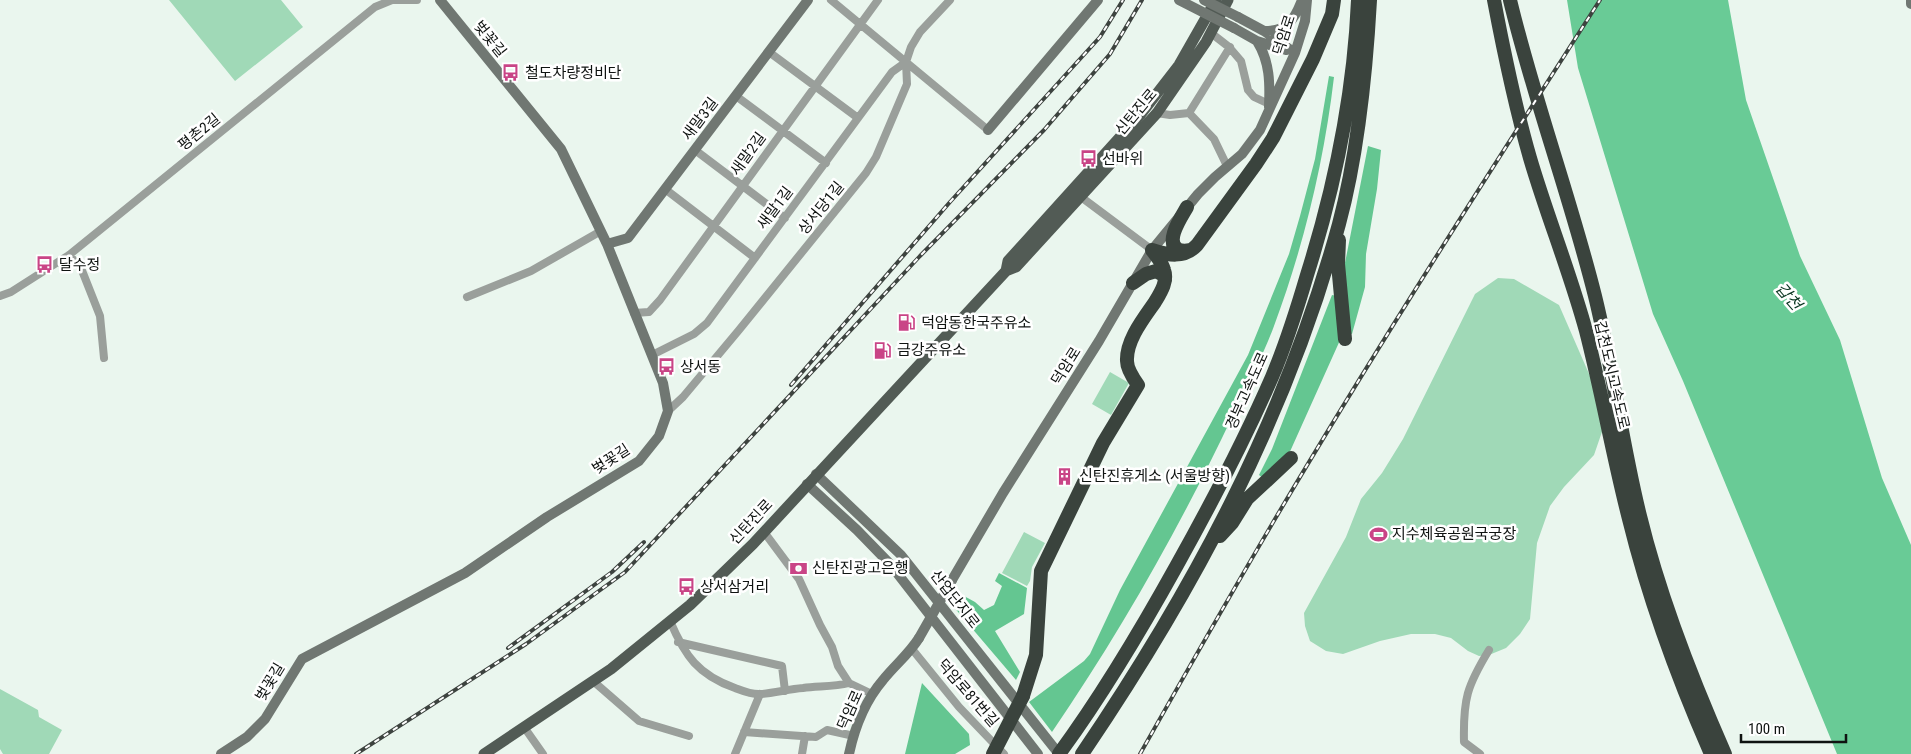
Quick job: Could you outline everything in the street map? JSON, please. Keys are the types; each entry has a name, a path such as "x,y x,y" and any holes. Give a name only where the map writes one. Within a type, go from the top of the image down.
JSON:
{"highway":[{"path":"1152,250 1180,255 1194,249 1256,164 1273,138 1313,59 1332,14 1334,0"},
{"name":"경부고속도로","path":"1061,751 1129,648 1182,556 1247,431 1272,375 1298,305 1320,234 1335,176 1354,56 1358,0"},
{"name":"경부고속도로","path":"1082,754 1161,632 1206,552 1255,456 1301,344 1339,223 1355,143 1367,44 1370,0"},
{"name":"갑천도시고속도로","path":"1494,0 1503,49 1530,158 1572,284 1588,341 1627,511 1642,566 1683,686 1711,754"},
{"name":"갑천도시고속도로","path":"1510,0 1521,46 1556,156 1595,298 1638,507 1650,554 1682,649 1724,754"},
{"path":"1187,207 1176,226 1172,242 1180,250 1194,249"},
{"path":"1339,223 1338,264 1345,339"},
{"path":"993,754 1023,696 1036,655 1041,571 1103,444 1138,385 1132,376 1127,362 1128,352 1165,280 1162,264 1152,250"},
{"path":"1133,283 1146,274 1156,271 1163,275 1165,280"},
{"path":"1206,552 1232,523 1247,499 1291,458"}],"main road":[{"name":"신탄진로","path":"484,754 611,669 690,606 764,532 1006,271 1016,267 1174,72 1197,36 1216,0"},
{"name":"신탄진로","path":"1077,194 1157,113 1211,33 1228,0"}],"street":[{"name":"평촌2길","path":"0,296 12,292 69,255 375,7 392,0 417,0"},
{"name":"벚꽃길","path":"220,754 248,737 265,719 302,659 465,572 547,517 639,461 659,436 668,411 663,383 607,244 561,150 440,0"},
{"name":"새말3길","path":"607,244 628,238 808,0"},
{"path":"831,0 988,130 1098,0"},
{"name":"새말2길","path":"634,313 648,312 660,300 878,0"},
{"name":"상서당1길","path":"668,411 683,397 739,330 866,173 876,158 907,84 906,62 911,47 920,32 950,0"},
{"path":"1179,0 1257,41 1295,53"},
{"path":"1204,0 1264,31 1295,53"},
{"path":"1264,31 1274,31 1284,27 1293,20 1302,0"},
{"name":"덕암로","path":"849,754 865,705 919,638 998,502 1100,341 1152,250 1198,194 1251,144 1295,53 1306,21 1307,0"},
{"path":"1910,0 1911,4"},
{"path":"1211,33 1230,47 1241,60 1248,90 1269,109"},
{"path":"1257,41 1265,54 1269,69 1269,109"},
{"path":"1189,113 1230,47"},
{"path":"769,52 858,118"},
{"name":"새말1길","path":"652,355 694,334 707,323 892,72 906,62"},
{"path":"736,96 826,162"},
{"path":"1157,113 1170,115 1189,113"},
{"path":"1189,113 1214,139 1227,166"},
{"path":"695,150 785,218"},
{"path":"665,189 755,258"},
{"path":"1077,194 1152,250"},
{"path":"467,297 531,270 601,231"},
{"path":"69,255 81,268 100,316 104,358"},
{"name":"산업단지로","path":"816,474 901,555 1061,751"},
{"name":"산업단지로","path":"807,484 890,564 1038,754"},
{"path":"764,532 799,579 820,626 832,647 838,666 849,683 872,694"},
{"path":"670,622 678,642 689,658 710,678 750,693 760,694 803,688 837,686 849,683"},
{"path":"678,642 782,666 785,691"},
{"name":"덕암로81번길","path":"912,649 960,707 1004,754"},
{"path":"1480,754 1464,742 1465,700 1475,673 1490,650"},
{"path":"593,681 639,721 689,736"},
{"path":"735,754 760,694"},
{"path":"524,727 543,754"},
{"path":"744,732 816,737 828,730 854,736"},
{"path":"802,754 805,736"}],"shaded area":[{"path":"169,0 281,0 303,27 235,81"},
{"path":"1329,76 1334,77 1330,109 1312,203 1295,265 1270,337 1213,456 1149,577 1102,655 1052,732 1029,702 1084,661 1090,654 1120,590 1248,355 1289,254 1315,159"},
{"path":"1368,146 1381,150 1377,189 1366,254 1365,287 1352,334 1348,333 1344,268"},
{"path":"1498,278 1514,279 1559,305 1593,383 1604,426 1594,455 1564,487 1550,506 1537,543 1530,619 1520,634 1506,648 1489,655 1479,656 1468,651 1451,638 1435,634 1411,634 1380,641 1343,654 1326,651 1310,641 1305,626 1304,613 1346,537 1361,499 1382,473 1403,439 1475,294"},
{"path":"1332,295 1337,296 1341,338 1288,456 1263,478 1259,475 1272,449"},
{"path":"1110,372 1129,383 1111,415 1092,404"},
{"path":"1024,532 1045,543 1032,567 1030,581 1027,586 1002,573"},
{"path":"999,573 1027,588 1024,614 995,631 1020,672 1016,680 947,599 953,590 975,602 984,610 994,605 1002,586 995,581"},
{"path":"922,683 969,734 970,745 955,754 905,754"},
{"path":"0,689 38,710 39,717 62,730 49,754 3,754 0,749"}],"water":[{"name":"갑천","path":"1567,0 1728,0 1746,100 1800,256 1840,340 1882,478 1911,545 1911,754 1837,754 1683,381 1653,314 1578,68"}],"railway":[{"path":"791,385 950,202 1100,37 1123,0"},
{"path":"356,754 526,644 625,572 920,256 1044,130 1110,54 1142,0"},
{"path":"1140,754 1314,453 1435,258 1600,0"},
{"path":"508,648 612,572 644,542"}],"place":[{"name":"철도차량정비단","path":"511,73"},
{"name":"선바위","path":"1088,159"},
{"name":"달수정","path":"45,265"},
{"name":"덕암동한국주유소","path":"907,323"},
{"name":"금강주유소","path":"883,350"},
{"name":"상서동","path":"666,367"},
{"name":"신탄진휴게소 (서울방향)","path":"1065,476"},
{"name":"지수체육공원국궁장","path":"1378,534"},
{"name":"신탄진광고은행","path":"798,568"},
{"name":"상서삼거리","path":"686,587"}]}
